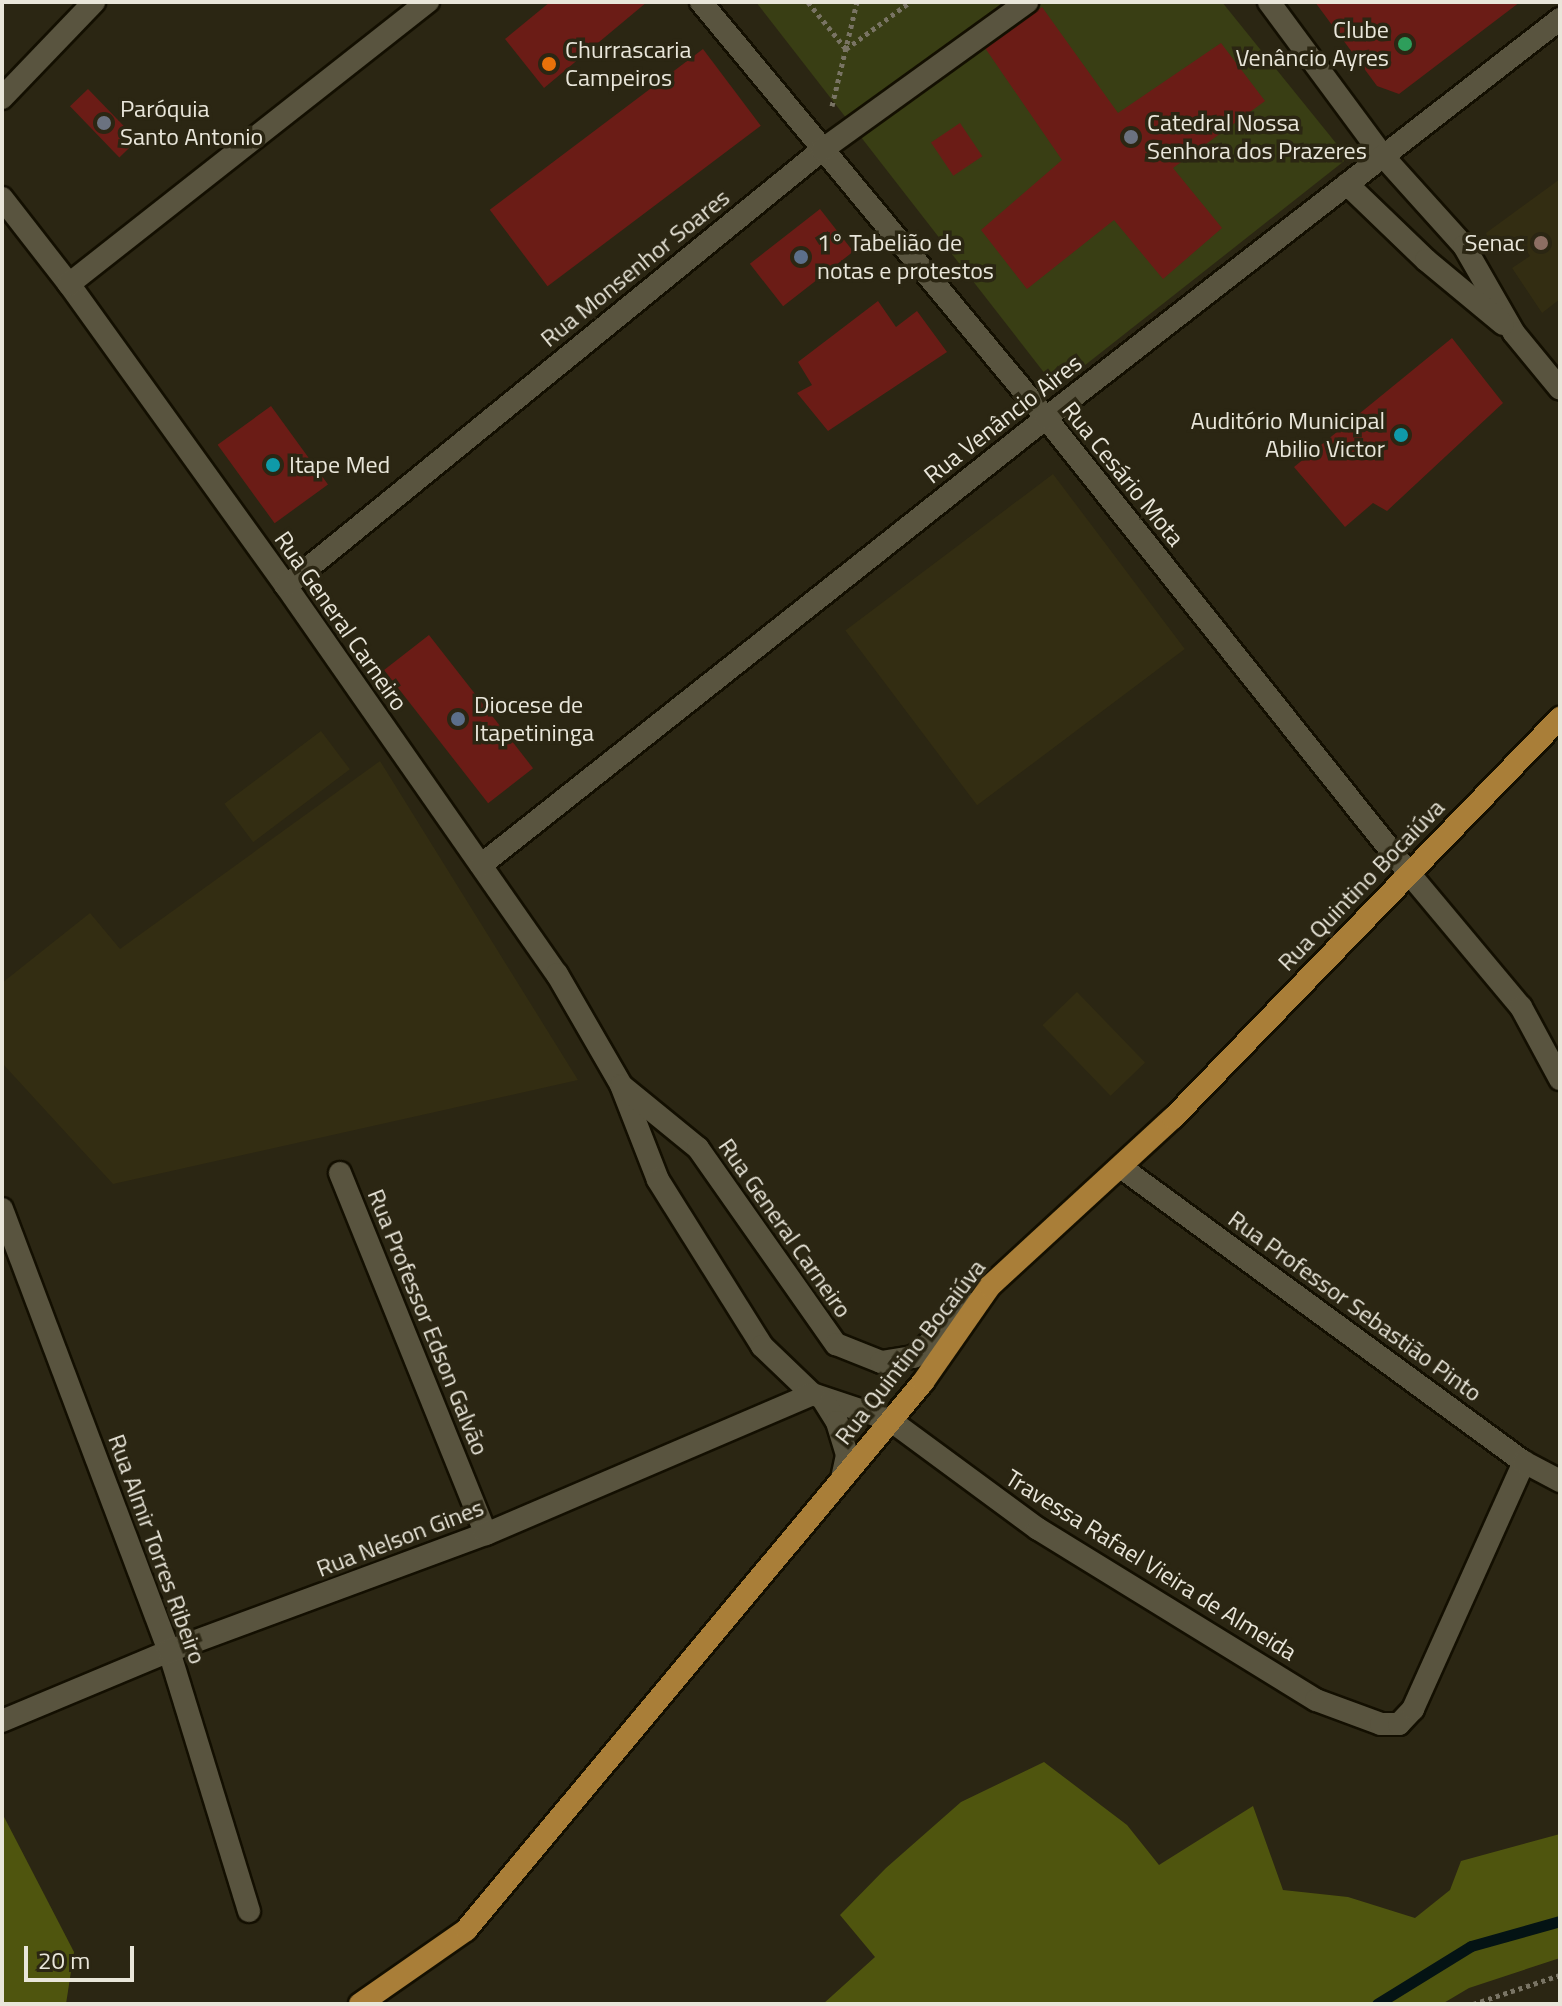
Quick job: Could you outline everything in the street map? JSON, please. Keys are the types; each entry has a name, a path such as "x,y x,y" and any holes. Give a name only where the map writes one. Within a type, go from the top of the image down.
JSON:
{"main road":[{"name":"Rua Quintino Bocaiúva","path":"360,2004 466,1930 923,1382 990,1286 1122,1168 1560,718"}],"street":[{"path":"2,98 94,2"},
{"path":"69,284 428,2"},
{"name":"Rua Cesário Mota","path":"701,2 1046,418 1408,872 1521,1007 1560,1079"},
{"name":"Rua Monsenhor Soares","path":"286,586 822,150 1027,2"},
{"path":"1269,2 1383,156 1464,246 1514,333 1560,389"},
{"name":"Rua Venâncio Aires","path":"481,865 1046,418 1560,19"},
{"path":"1347,184 1426,260 1514,333"},
{"name":"Rua General Carneiro","path":"2,198 69,284 286,586 557,974 621,1085 658,1180 762,1346 817,1396 890,1420"},
{"name":"Rua General Carneiro","path":"621,1085 698,1148 836,1344 881,1362 914,1357 990,1286"},
{"name":"Rua Professor Sebastião Pinto","path":"1122,1168 1524,1462 1560,1481"},
{"name":"Rua Professor Edson Galvão","path":"340,1173 486,1534"},
{"name":"Rua Almir Torres Ribeiro","path":"2,1209 169,1651 249,1911"},
{"path":"817,1396 837,1422 847,1455 842,1478"},
{"name":"Rua Nelson Gines","path":"2,1721 169,1651 486,1534 817,1396"},
{"name":"Travessa Rafael Vieira de Almeida","path":"890,1420 1038,1529 1316,1700 1381,1724 1399,1724 1413,1709 1524,1462"}],"path":[{"path":"808,2 846,49"},
{"path":"822,150 857,2"},
{"path":"846,49 910,2"},
{"path":"1473,2004 1560,1975"}],"shaded area":[{"name":"Senac","path":"1560,179 1560,299 1542,313 1512,268 1530,256 1517,236 1493,251 1486,233"},
{"path":"1053,474 1185,649 977,805 845,630"},
{"path":"321,731 350,769 253,842 224,804"},
{"path":"380,761 578,1080 113,1184 2,1063 2,983 90,913 120,949"},
{"path":"1077,992 1145,1062 1111,1096 1042,1025"}],"green space":[{"path":"756,2 1222,2 1348,158 1056,388"},
{"path":"1044,1762 1127,1825 1159,1865 1253,1806 1283,1890 1348,1897 1415,1918 1450,1890 1461,1861 1560,1834 1560,1958 1469,1988 1442,2004 823,2004 875,1957 840,1915 886,1868 961,1802"},
{"path":"2,1813 74,1952 66,2004 2,2004"}],"building":[{"name":"Churrascaria Campeiros","path":"550,2 647,2 544,88 505,39"},
{"name":"Clube Venâncio Ayres","path":"1315,2 1520,2 1399,94 1377,86"},
{"name":"Catedral Nossa Senhora dos Prazeres","path":"1042,7 1118,113 1221,43 1265,101 1173,168 1222,228 1163,279 1114,220 1027,289 981,230 1062,160 983,45"},
{"path":"703,49 761,126 548,286 490,210"},
{"name":"Paróquia Santo Antonio","path":"88,89 137,140 119,157 70,106"},
{"path":"960,123 982,156 953,176 931,143"},
{"name":"1° Tabelião de notas e protestos","path":"820,209 853,252 783,306 750,264"},
{"path":"878,301 896,327 917,311 947,352 828,431 797,393 812,385 798,362"},
{"name":"Auditório Municipal Abilio Victor","path":"1452,338 1503,403 1387,511 1373,503 1345,527 1294,467"},
{"name":"Itape Med","path":"271,406 328,484 275,523 218,445"},
{"name":"Diocese de Itapetininga","path":"429,635 533,768 488,803 384,670"}],"waterway":[{"path":"1377,2004 1471,1946 1560,1921"}],"place":[{"name":"Clube Venâncio Ayres","path":"1405,44"},
{"name":"Churrascaria Campeiros","path":"549,64"},
{"name":"Paróquia Santo Antonio","path":"104,123"},
{"name":"Catedral Nossa Senhora dos Prazeres","path":"1131,137"},
{"name":"Senac","path":"1541,243"},
{"name":"1° Tabelião de notas e protestos","path":"801,257"},
{"name":"Auditório Municipal Abilio Victor","path":"1401,435"},
{"name":"Itape Med","path":"273,465"},
{"name":"Diocese de Itapetininga","path":"458,719"}]}
